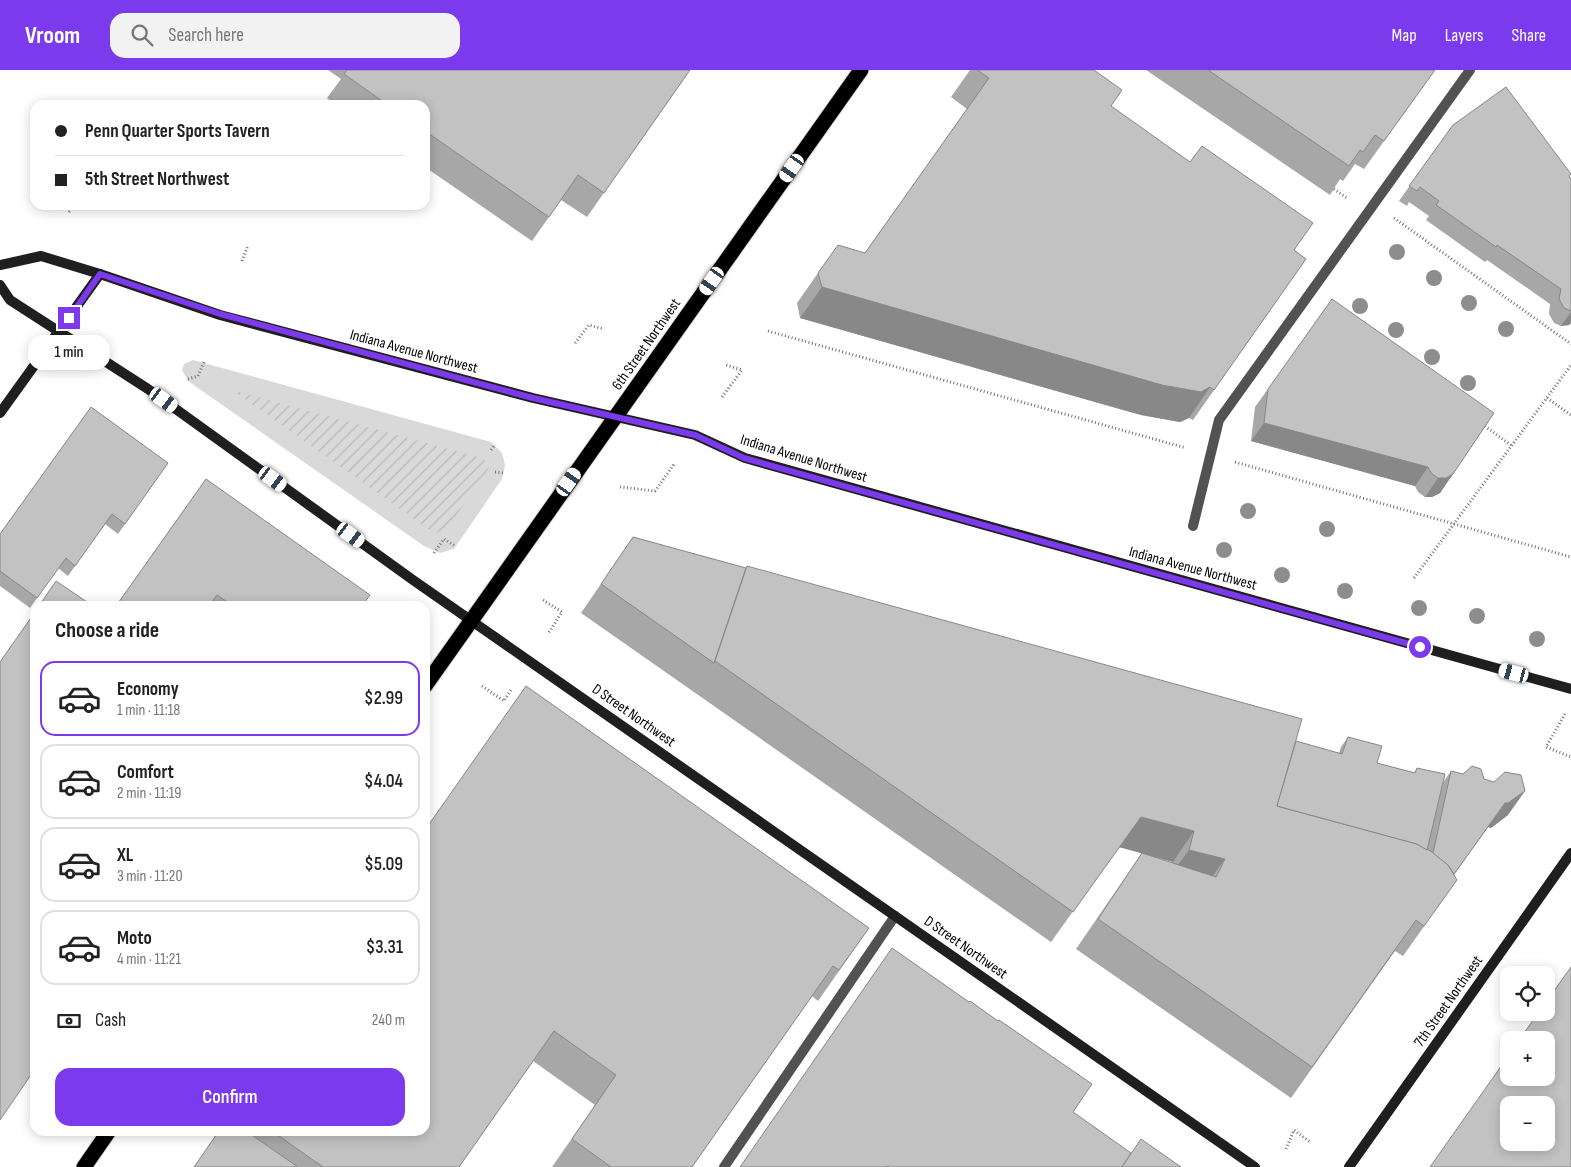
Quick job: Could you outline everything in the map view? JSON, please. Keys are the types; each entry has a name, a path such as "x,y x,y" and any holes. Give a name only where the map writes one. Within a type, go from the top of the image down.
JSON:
{"highway":[{"name":"6th Street Northwest","path":"430,679 861,70"},
{"path":"84,1167 106,1136"}],"street":[{"path":"1193,526 1219,420 1470,70"},
{"name":"Indiana Avenue Northwest","path":"0,265 41,256 220,314 533,398 695,435 744,458 1571,689"},
{"path":"0,412 100,274"},
{"name":"D Street Northwest","path":"0,285 10,300 148,389 397,568 1255,1167"},
{"name":"7th Street Northwest","path":"1349,1167 1571,853"},
{"path":"724,1167 895,916"}],"path":[{"path":"1327,185 1371,208 1571,344"},
{"path":"242,261 248,245"},
{"path":"575,343 590,325 604,329"},
{"path":"768,331 1571,557"},
{"path":"188,379 198,376 204,362"},
{"path":"722,397 742,370 726,365"},
{"path":"1414,578 1571,365"},
{"path":"1547,398 1571,415"},
{"path":"1480,423 1512,446"},
{"path":"491,450 495,444"},
{"path":"620,488 655,491 675,463"},
{"path":"496,472 504,473"},
{"path":"434,553 444,539 455,546"},
{"path":"543,600 562,612 548,634"},
{"path":"482,686 504,701 512,688"},
{"path":"1567,711 1546,747 1571,757"},
{"path":"1286,1149 1294,1130 1310,1142"}],"shaded area":[{"path":"193,360 491,442 502,453 505,465 502,479 454,549 440,553 424,546 188,381 182,370 184,364"},
{"path":"232,390 482,458 488,463 489,468 446,531 434,533"}],"building":[{"path":"347,70 690,70 604,193 578,175 549,217 430,134 430,100 381,100 344,74"},
{"path":"977,70 1094,70 1122,90 1111,106 1190,162 1202,146 1313,223 1294,250 1306,259 1214,390 1210,387 1201,392 1162,385 822,287 818,273 838,245 865,253 989,78"},
{"path":"1208,70 1435,70 1384,141 1375,135 1363,152 1360,150 1349,166"},
{"path":"1506,87 1571,174 1569,176 1571,179 1571,311 1564,308 1559,299 1561,289 1436,205 1439,201 1420,187 1417,191 1409,186 1453,125"},
{"path":"1332,299 1494,413 1453,474 1446,478 1438,478 1431,473 1428,467 1264,423 1268,389"},
{"path":"91,407 168,463 125,524 112,514 75,566 66,558 37,598 0,571 0,534"},
{"path":"206,479 370,595 366,601 226,601 217,595 213,601 120,601"},
{"path":"633,537 746,568 714,663 601,584"},
{"path":"747,566 1302,719 1277,806 1417,844 1436,854 1448,865 1457,880 1424,926 1416,920 1312,1067 1098,919 1142,853 1216,877 1225,859 1189,850 1194,831 1141,817 1073,912 715,661"},
{"path":"56,581 86,601 42,601"},
{"path":"30,619 30,1076 0,1120 0,662"},
{"path":"526,686 869,928 839,970 833,966 692,1167 611,1167 572,1139 616,1075 554,1031 459,1167 323,1167 279,1136 430,1136 430,823"},
{"path":"1348,737 1382,746 1377,763 1415,773 1417,768 1445,774 1427,850 1417,844 1277,806 1296,741 1342,754"},
{"path":"1472,766 1481,769 1484,779 1494,782 1505,772 1521,775 1525,791 1508,803 1505,803 1454,874 1448,865 1433,853 1451,771 1463,774"},
{"path":"892,948 1092,1084 1073,1112 1131,1153 1122,1167 740,1167"},
{"path":"1571,967 1571,1167 1430,1167 1500,1068 1500,1086 1555,1086 1555,1031 1525,1031 1533,1021 1555,1021 1555,989"},
{"path":"216,1136 253,1136 298,1167 194,1167"},
{"path":"1141,1139 1181,1167 1122,1167"}],"route":[{"path":"69,318 100,274 220,314 533,398 695,435 744,458 1420,647"}]}
